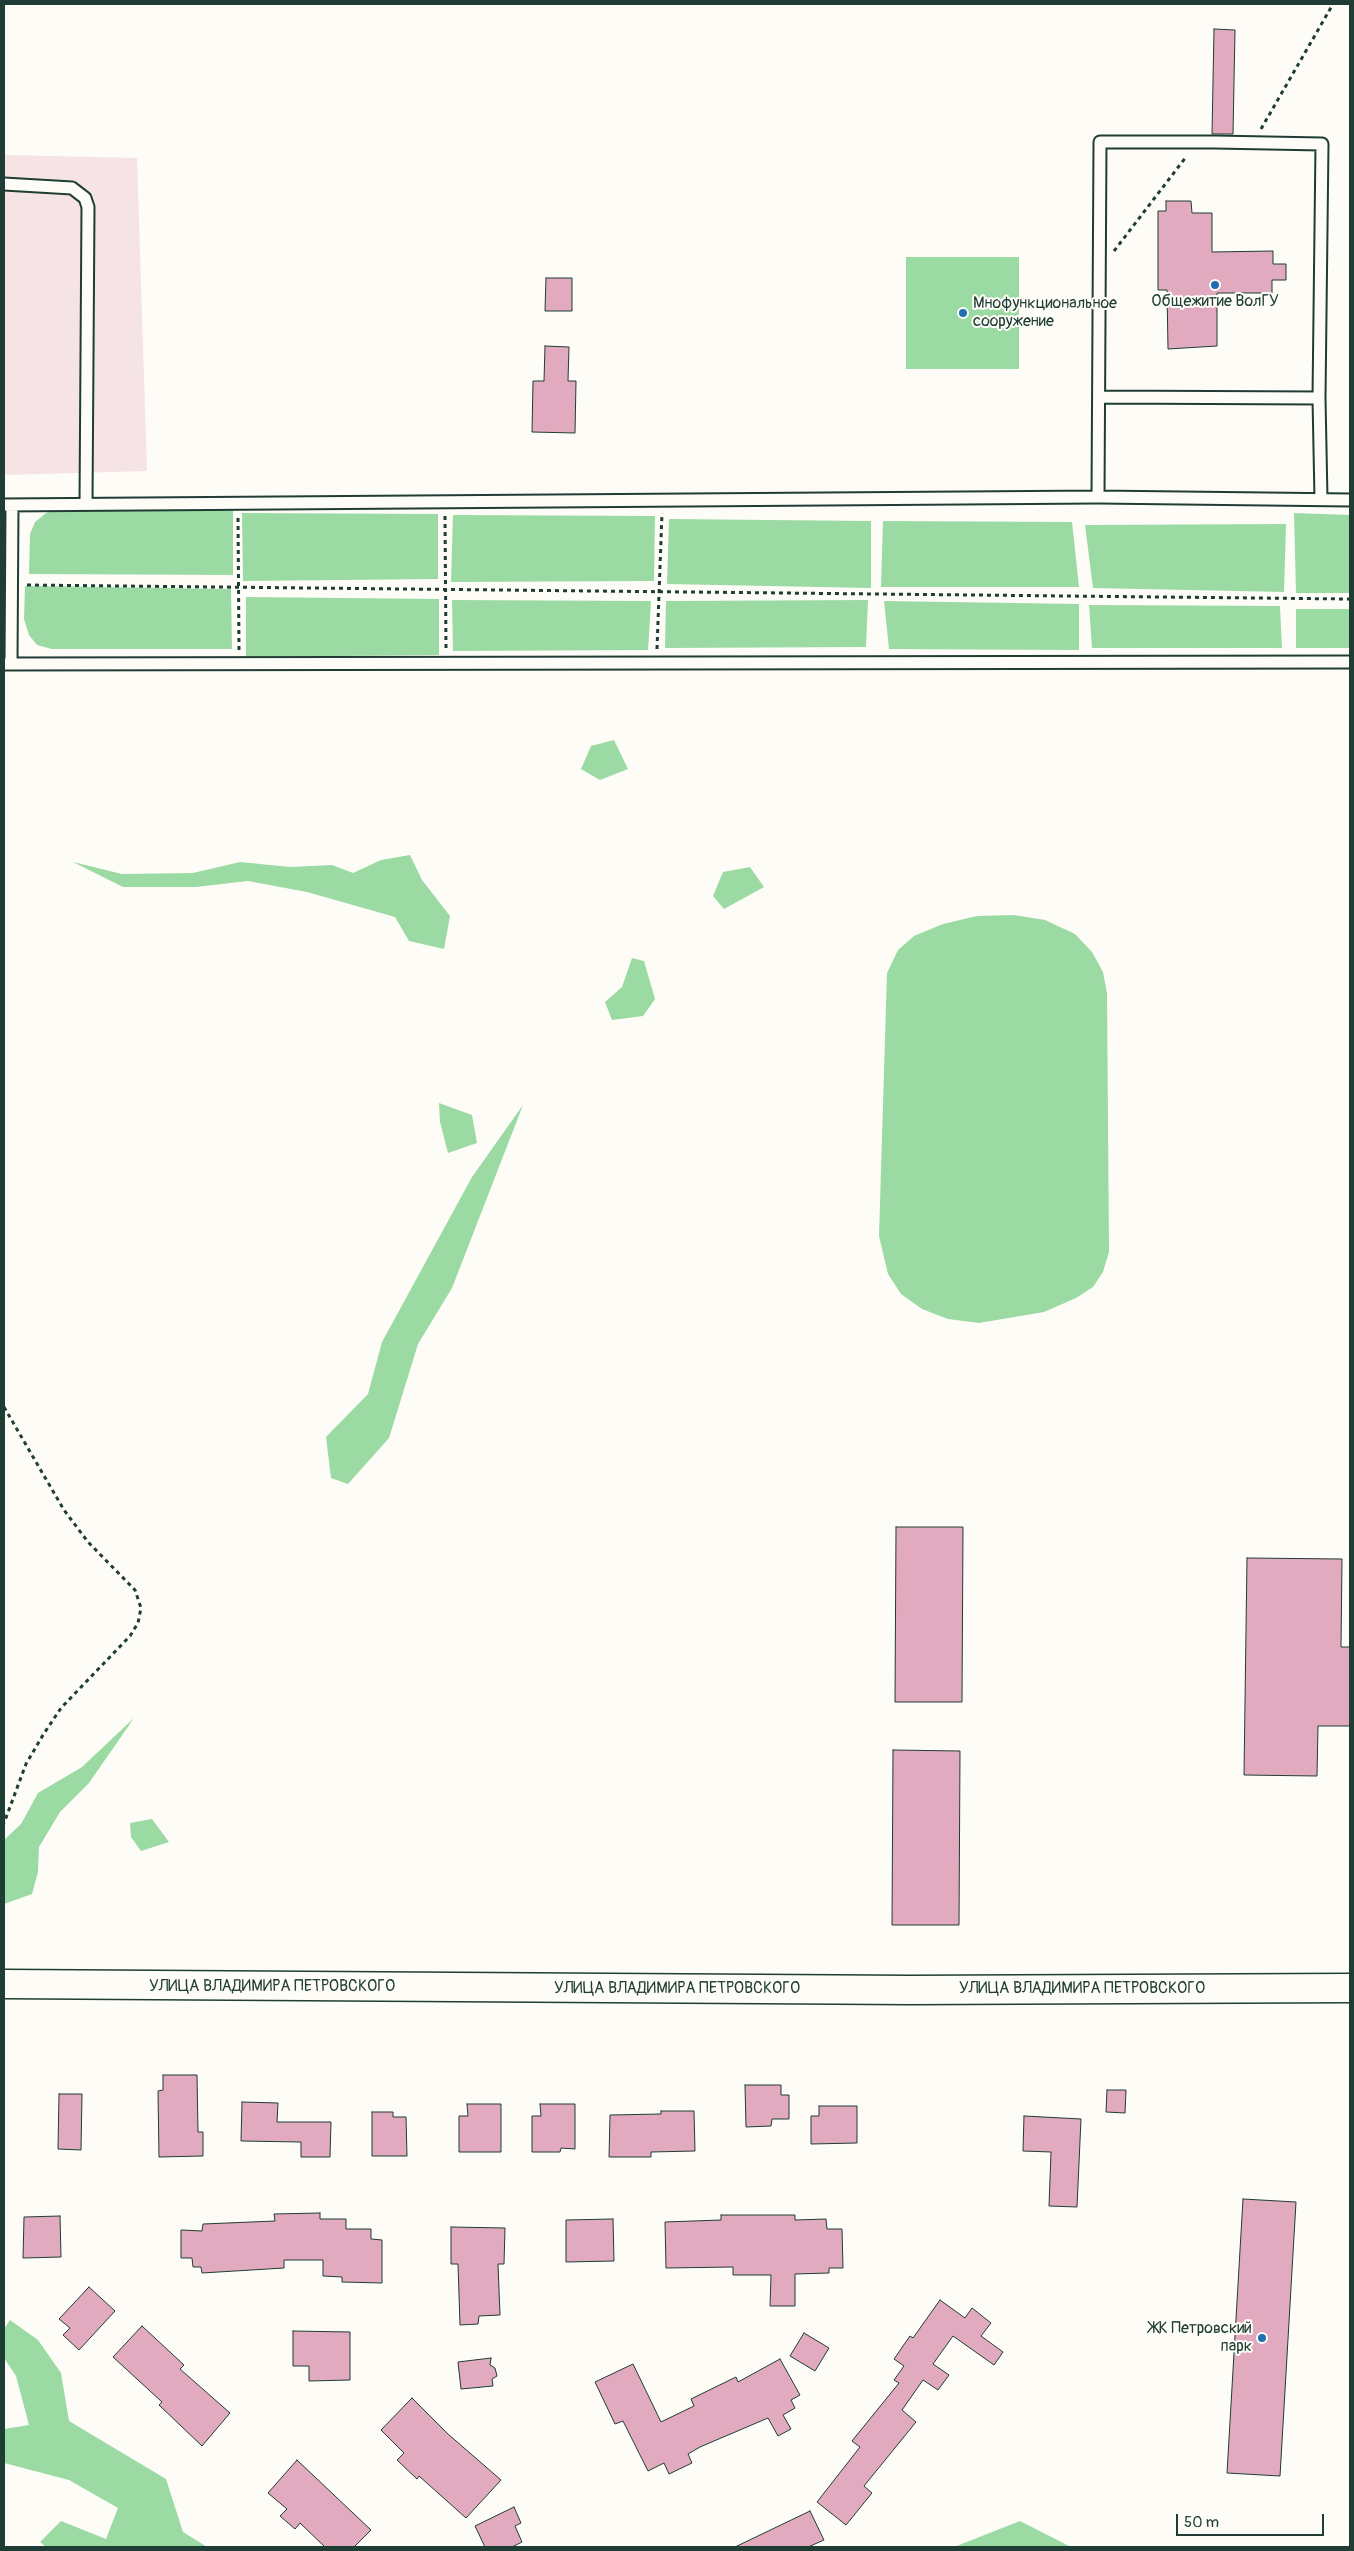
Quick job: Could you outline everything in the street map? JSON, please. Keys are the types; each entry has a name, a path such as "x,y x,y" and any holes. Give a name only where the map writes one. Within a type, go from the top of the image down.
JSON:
{"street":[{"name":"УЛИЦА ВЛАДИМИРА ПЕТРОВСКОГО","path":"4,1984 919,1990 1350,1988"}],"lane":[{"path":"1098,497 1100,142 1198,142 1322,144 1319,398 1321,499"},
{"path":"4,184 72,188 85,198 88,206 86,504"},
{"path":"1100,397 1319,398"},
{"path":"1350,500 1098,497 8,505 11,584 7,664 1350,662"}],"path":[{"path":"1253,144 1333,4"},
{"path":"1100,266 1117,248 1198,142"},
{"path":"656,663 663,500"},
{"path":"445,501 446,663"},
{"path":"237,503 239,664"},
{"path":"11,584 1350,599"},
{"path":"4,1407 64,1510 88,1542 135,1590 141,1608 138,1623 130,1636 61,1708 43,1735 26,1764 4,1823"}],"shaded area":[{"path":"4,155 137,158 147,471 4,475"}],"green space":[{"name":"Мнофункциональное сооружение","path":"906,257 1019,257 1019,369 906,369"},
{"path":"57,509 233,510 233,575 29,574 30,534 35,522 46,513"},
{"path":"242,513 438,514 438,579 243,581"},
{"path":"1294,513 1350,515 1350,593 1296,593"},
{"path":"453,515 655,516 654,581 451,582"},
{"path":"669,519 871,521 871,588 667,584"},
{"path":"883,521 1072,522 1079,587 881,587"},
{"path":"1286,524 1284,592 1093,588 1085,525"},
{"path":"25,586 231,589 232,649 52,649 37,645 29,635 24,619"},
{"path":"246,597 439,599 439,655 246,657"},
{"path":"452,600 651,601 648,650 453,651"},
{"path":"868,600 866,647 665,648 666,601"},
{"path":"884,601 1079,604 1079,650 889,649"},
{"path":"1089,605 1280,606 1282,648 1092,648"},
{"path":"1296,609 1350,609 1350,648 1296,648"},
{"path":"614,740 628,769 600,780 581,769 591,746"},
{"path":"410,855 422,880 450,916 444,949 409,941 395,917 307,892 248,881 196,887 123,887 73,862 122,874 193,873 240,862 290,867 332,865 353,873 381,860"},
{"path":"750,867 764,887 724,909 713,896 723,872"},
{"path":"1014,915 1045,920 1075,934 1092,952 1103,972 1107,993 1109,1252 1103,1272 1093,1287 1076,1298 1044,1312 979,1323 948,1319 922,1309 901,1294 888,1274 879,1236 887,973 898,950 914,936 943,924 977,916"},
{"path":"632,958 644,961 655,999 643,1016 612,1020 605,1002 622,987"},
{"path":"439,1103 472,1115 477,1143 448,1153 440,1122"},
{"path":"523,1105 452,1288 418,1344 389,1438 348,1484 331,1478 326,1437 368,1394 382,1342 472,1177"},
{"path":"134,1718 89,1783 60,1812 39,1847 38,1872 32,1894 4,1904 4,1840 21,1824 38,1793 82,1767"},
{"path":"152,1819 169,1842 141,1851 131,1837 130,1823"},
{"path":"10,2320 38,2340 61,2373 69,2421 166,2479 183,2532 207,2547 46,2547 40,2542 61,2521 106,2539 118,2508 69,2480 4,2463 4,2429 29,2425 16,2376 4,2358 4,2329"},
{"path":"1020,2521 1071,2547 954,2547"}],"building":[{"path":"1214,29 1235,30 1233,134 1212,134"},
{"name":"Общежитие ВолГУ","path":"1166,201 1191,201 1192,213 1212,213 1212,252 1273,251 1273,264 1286,264 1286,280 1272,280 1272,293 1217,293 1217,346 1168,349 1167,290 1158,290 1158,211 1166,211"},
{"path":"546,278 572,278 572,311 545,311"},
{"path":"545,346 569,347 568,381 576,381 575,433 532,432 533,381 544,381"},
{"path":"896,1527 963,1527 962,1702 895,1702"},
{"path":"1247,1558 1342,1559 1341,1647 1350,1647 1350,1726 1318,1726 1317,1776 1244,1775"},
{"path":"893,1750 960,1751 959,1925 892,1925"},
{"path":"163,2075 197,2075 198,2132 203,2132 203,2156 159,2157 158,2091 163,2090"},
{"path":"745,2085 781,2085 781,2095 789,2095 789,2119 772,2119 771,2126 746,2127"},
{"path":"1107,2090 1126,2090 1125,2113 1106,2112"},
{"path":"59,2094 82,2094 81,2150 58,2149"},
{"path":"242,2102 278,2103 277,2122 331,2122 330,2157 301,2157 301,2142 241,2141"},
{"path":"467,2104 501,2104 501,2152 459,2152 459,2116 468,2116"},
{"path":"540,2104 575,2104 575,2149 561,2148 560,2152 532,2152 532,2116 541,2116"},
{"path":"819,2106 857,2106 857,2143 811,2144 811,2116 819,2116"},
{"path":"661,2111 694,2111 695,2151 651,2152 651,2157 609,2157 610,2115 661,2114"},
{"path":"372,2112 393,2112 393,2117 406,2117 407,2156 372,2156"},
{"path":"1024,2116 1081,2119 1077,2207 1049,2206 1051,2152 1023,2151"},
{"name":"ЖК Петровский парк","path":"1243,2199 1296,2202 1280,2476 1227,2473"},
{"path":"320,2213 320,2219 346,2219 346,2229 371,2229 371,2239 382,2240 382,2283 342,2282 342,2277 323,2276 323,2260 284,2260 284,2268 202,2273 201,2267 193,2267 192,2258 181,2258 181,2230 202,2231 203,2224 275,2221 274,2214"},
{"path":"721,2215 795,2215 795,2220 826,2219 827,2229 842,2229 843,2268 829,2268 829,2273 795,2274 795,2306 770,2306 771,2275 733,2275 733,2267 666,2268 665,2222 721,2220"},
{"path":"60,2216 61,2257 23,2258 24,2217"},
{"path":"613,2219 614,2261 566,2262 566,2220"},
{"path":"451,2227 505,2228 504,2264 498,2264 500,2315 479,2316 478,2324 460,2325 458,2264 451,2264"},
{"path":"89,2287 115,2311 79,2350 63,2335 70,2328 59,2319"},
{"path":"940,2300 965,2318 972,2308 991,2323 981,2336 1003,2352 994,2365 953,2336 933,2364 949,2375 938,2390 923,2380 902,2410 916,2422 864,2486 872,2493 846,2525 817,2502 860,2447 852,2441 899,2383 894,2380 904,2366 894,2359 910,2336 913,2338"},
{"path":"142,2326 184,2365 180,2369 230,2413 202,2446 159,2405 162,2402 113,2357"},
{"path":"293,2331 350,2332 350,2380 309,2381 309,2366 293,2366"},
{"path":"804,2333 829,2348 815,2371 790,2356"},
{"path":"491,2358 490,2365 495,2368 497,2376 492,2379 493,2386 461,2389 458,2362"},
{"path":"780,2359 800,2395 791,2400 795,2408 783,2415 791,2429 778,2436 768,2418 700,2447 688,2454 692,2463 669,2474 664,2463 648,2471 623,2421 615,2424 595,2382 633,2364 661,2422 694,2406 691,2399 736,2377 738,2382"},
{"path":"412,2398 448,2434 501,2480 466,2518 419,2476 417,2479 397,2460 404,2453 381,2430"},
{"path":"297,2460 371,2530 354,2547 325,2547 300,2523 295,2529 280,2516 287,2509 268,2493"},
{"path":"514,2507 521,2523 515,2526 522,2542 512,2547 485,2547 475,2526"},
{"path":"810,2511 824,2540 808,2547 735,2547"}],"place":[{"name":"Общежитие ВолГУ","path":"1215,285"},
{"name":"Мнофункциональное сооружение","path":"963,313"},
{"name":"ЖК Петровский парк","path":"1262,2338"}]}
